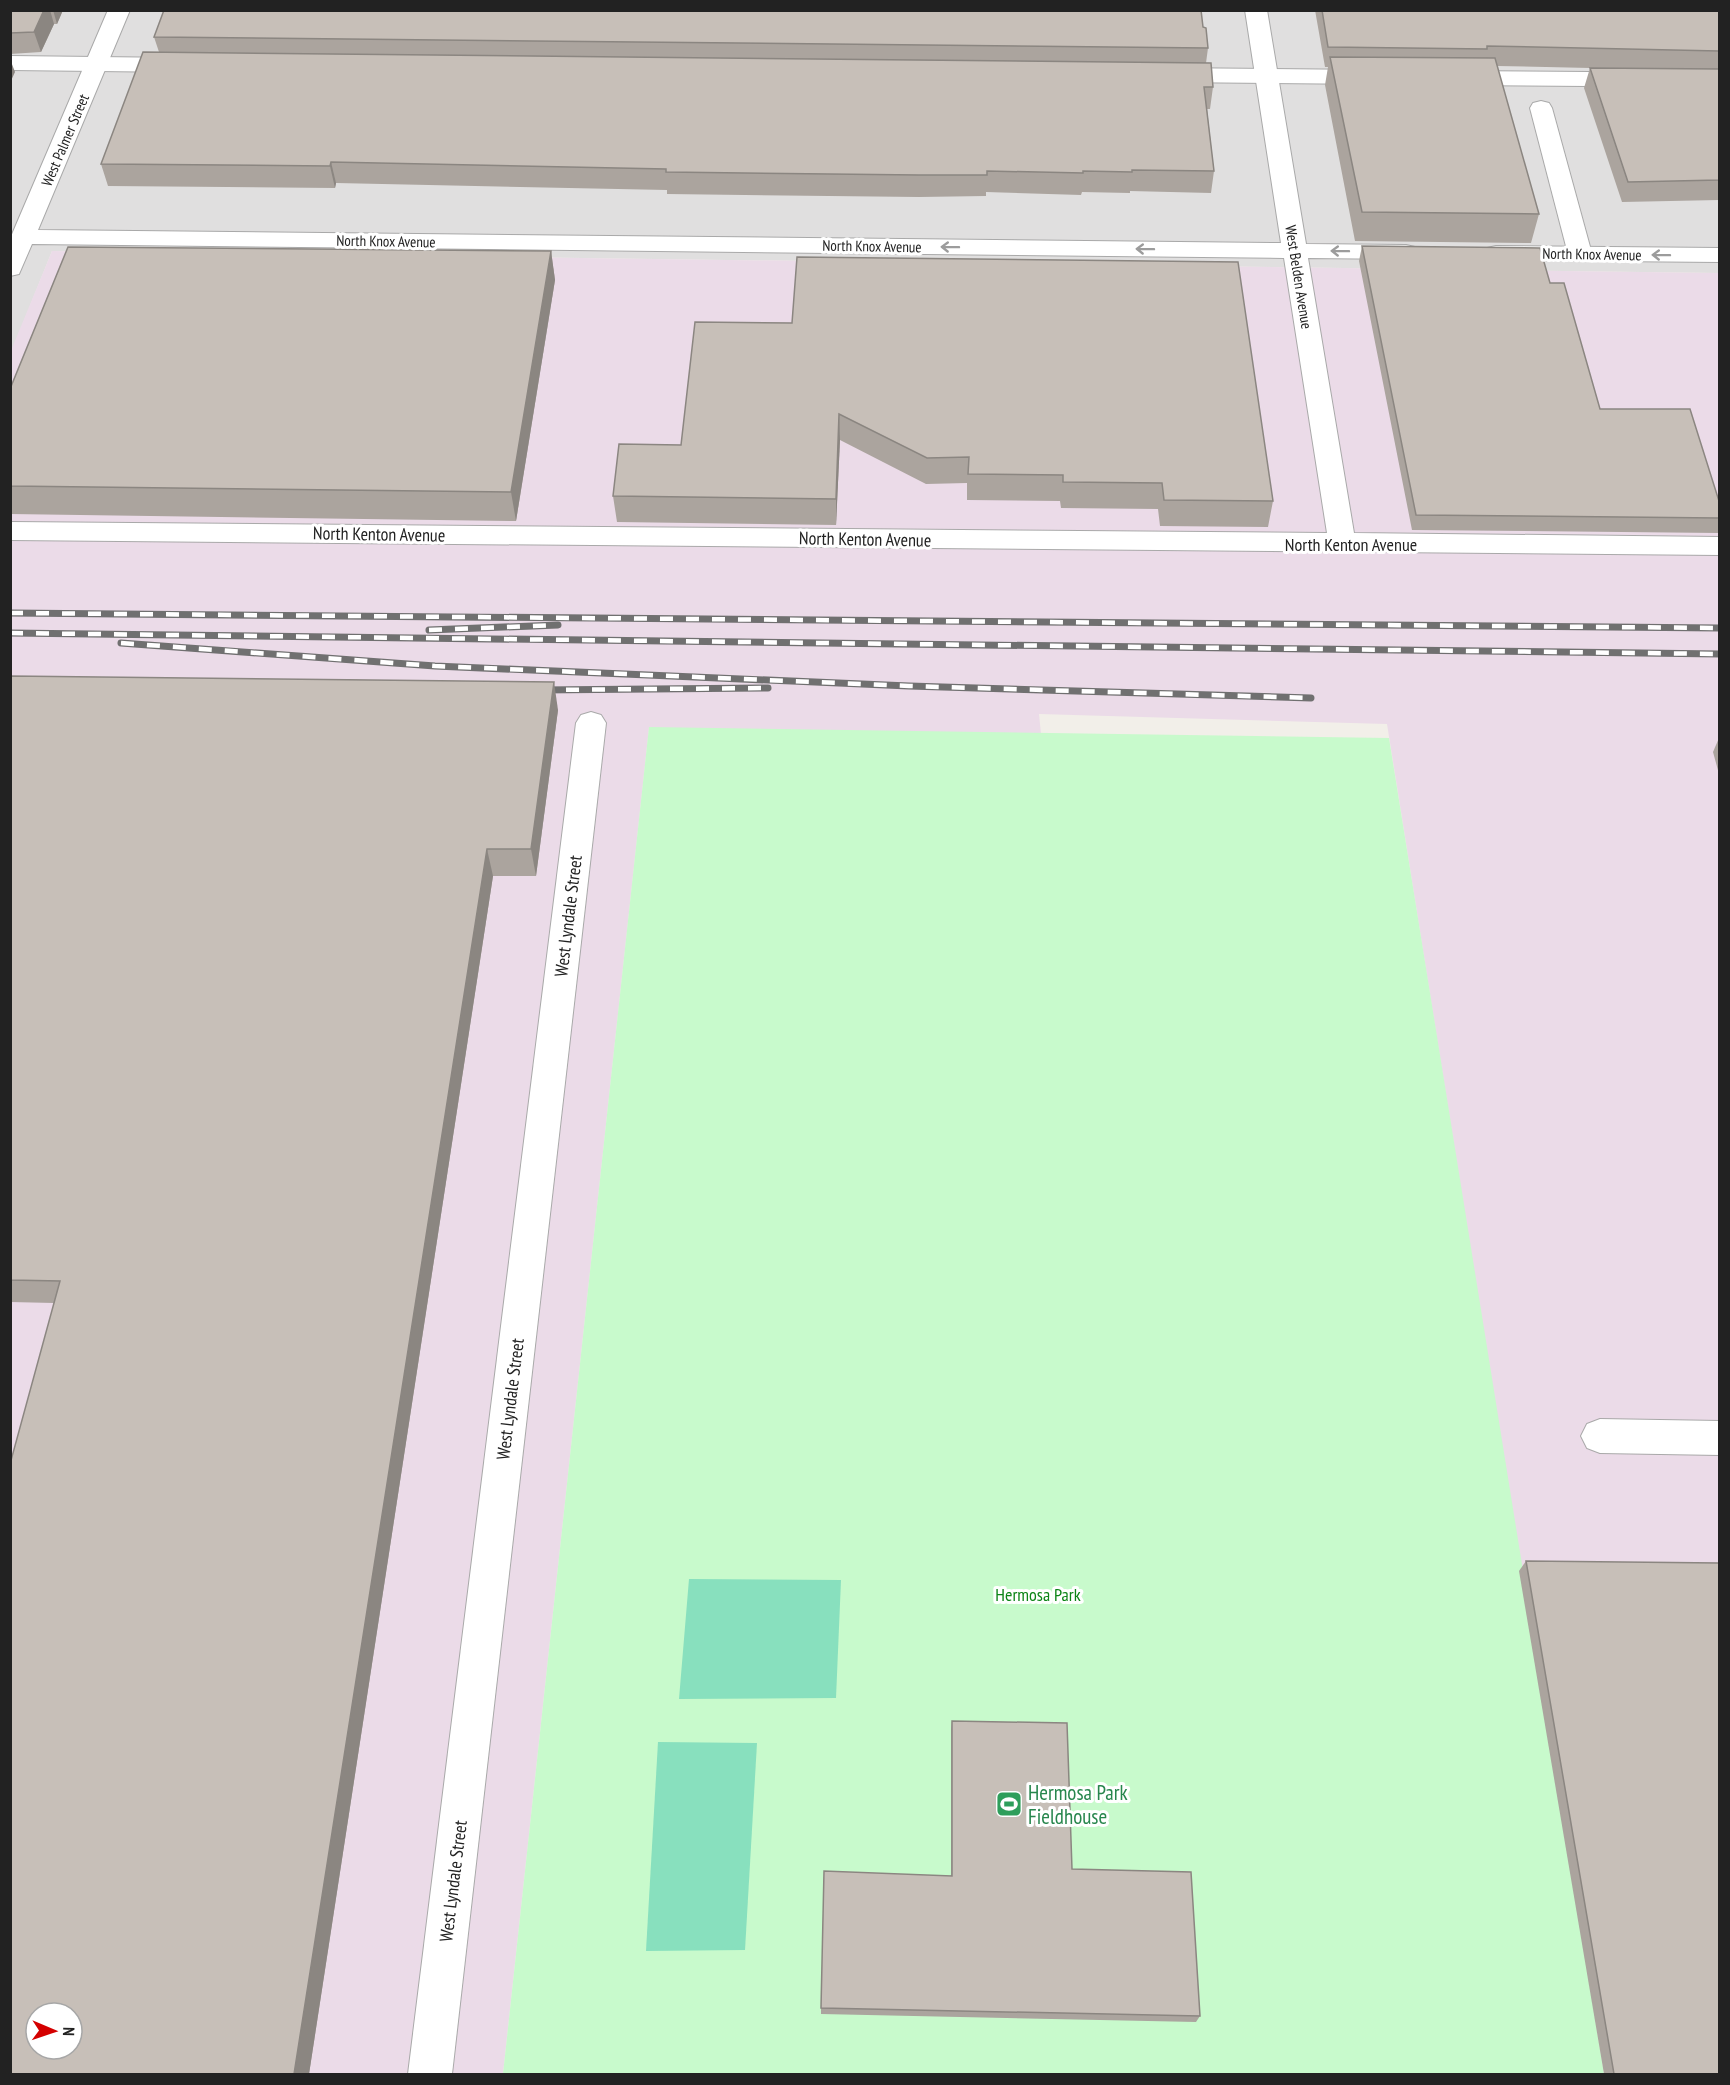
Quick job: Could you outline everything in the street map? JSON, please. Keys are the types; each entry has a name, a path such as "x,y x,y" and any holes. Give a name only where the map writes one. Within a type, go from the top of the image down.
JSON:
{"street":[{"name":"West Palmer Street","path":"10,269 118,10"},
{"name":"West Belden Avenue","path":"1256,10 1342,544"},
{"path":"10,63 198,65"},
{"path":"1145,75 1390,77"},
{"path":"1437,78 1719,80"},
{"path":"1541,108 1580,254"},
{"name":"North Knox Avenue","path":"24,237 1425,252"},
{"name":"North Knox Avenue","path":"1473,252 1719,255"},
{"name":"North Kenton Avenue","path":"10,531 1719,546"},
{"name":"West Lyndale Street","path":"430,2074 591,723"},
{"path":"1600,1436 1719,1438"}],"shaded area":[{"path":"11,11 1719,11 1719,273 52,251 11,353"},
{"path":"52,251 1719,273 1719,2074 1519,1571 1515,1529 1387,724 1039,714 1041,734 649,728 503,2074 11,2074 10,353"}],"green space":[{"name":"Hermosa Park","path":"649,727 1389,738 1604,2074 503,2074"},
{"path":"689,1579 841,1580 836,1698 679,1699"},
{"path":"658,1742 757,1743 745,1950 646,1951"}],"building":[{"path":"10,10 44,10 34,32 10,33"},
{"path":"164,10 1201,10 1208,48 154,37"},
{"path":"1322,10 1719,10 1719,51 1487,46 1487,49 1328,47"},
{"path":"143,52 1211,63 1213,87 1204,87 1214,171 1132,170 1132,172 1083,171 1083,173 987,171 987,175 919,175 666,172 666,169 331,162 330,166 101,164"},
{"path":"1330,57 1495,58 1539,214 1362,212"},
{"path":"1590,68 1719,69 1719,180 1628,182"},
{"path":"1362,246 1540,248 1550,283 1564,283 1600,409 1690,409 1719,501 1719,518 1416,515"},
{"path":"68,247 551,251 511,492 10,486 10,389"},
{"path":"797,257 1238,262 1273,501 1164,500 1162,483 1063,482 1063,475 968,474 969,457 927,458 839,414 836,499 613,496 619,444 681,445 695,322 792,323"},
{"path":"10,676 554,682 531,849 487,849 294,2074 10,2074 10,1464 60,1281 10,1280"},
{"path":"1526,1561 1719,1563 1719,2074 1614,2074"},
{"name":"Hermosa Park Fieldhouse","path":"952,1721 1067,1723 1072,1869 1191,1872 1200,2016 821,2008 824,1871 952,1876"}],"railway":[{"path":"10,613 1720,628"},
{"path":"429,630 558,625"},
{"path":"10,633 1720,654"},
{"path":"121,643 435,666 909,686 1311,698"},
{"path":"540,690 768,688"}],"place":[{"name":"Hermosa Park Fieldhouse","path":"1009,1804"}]}
